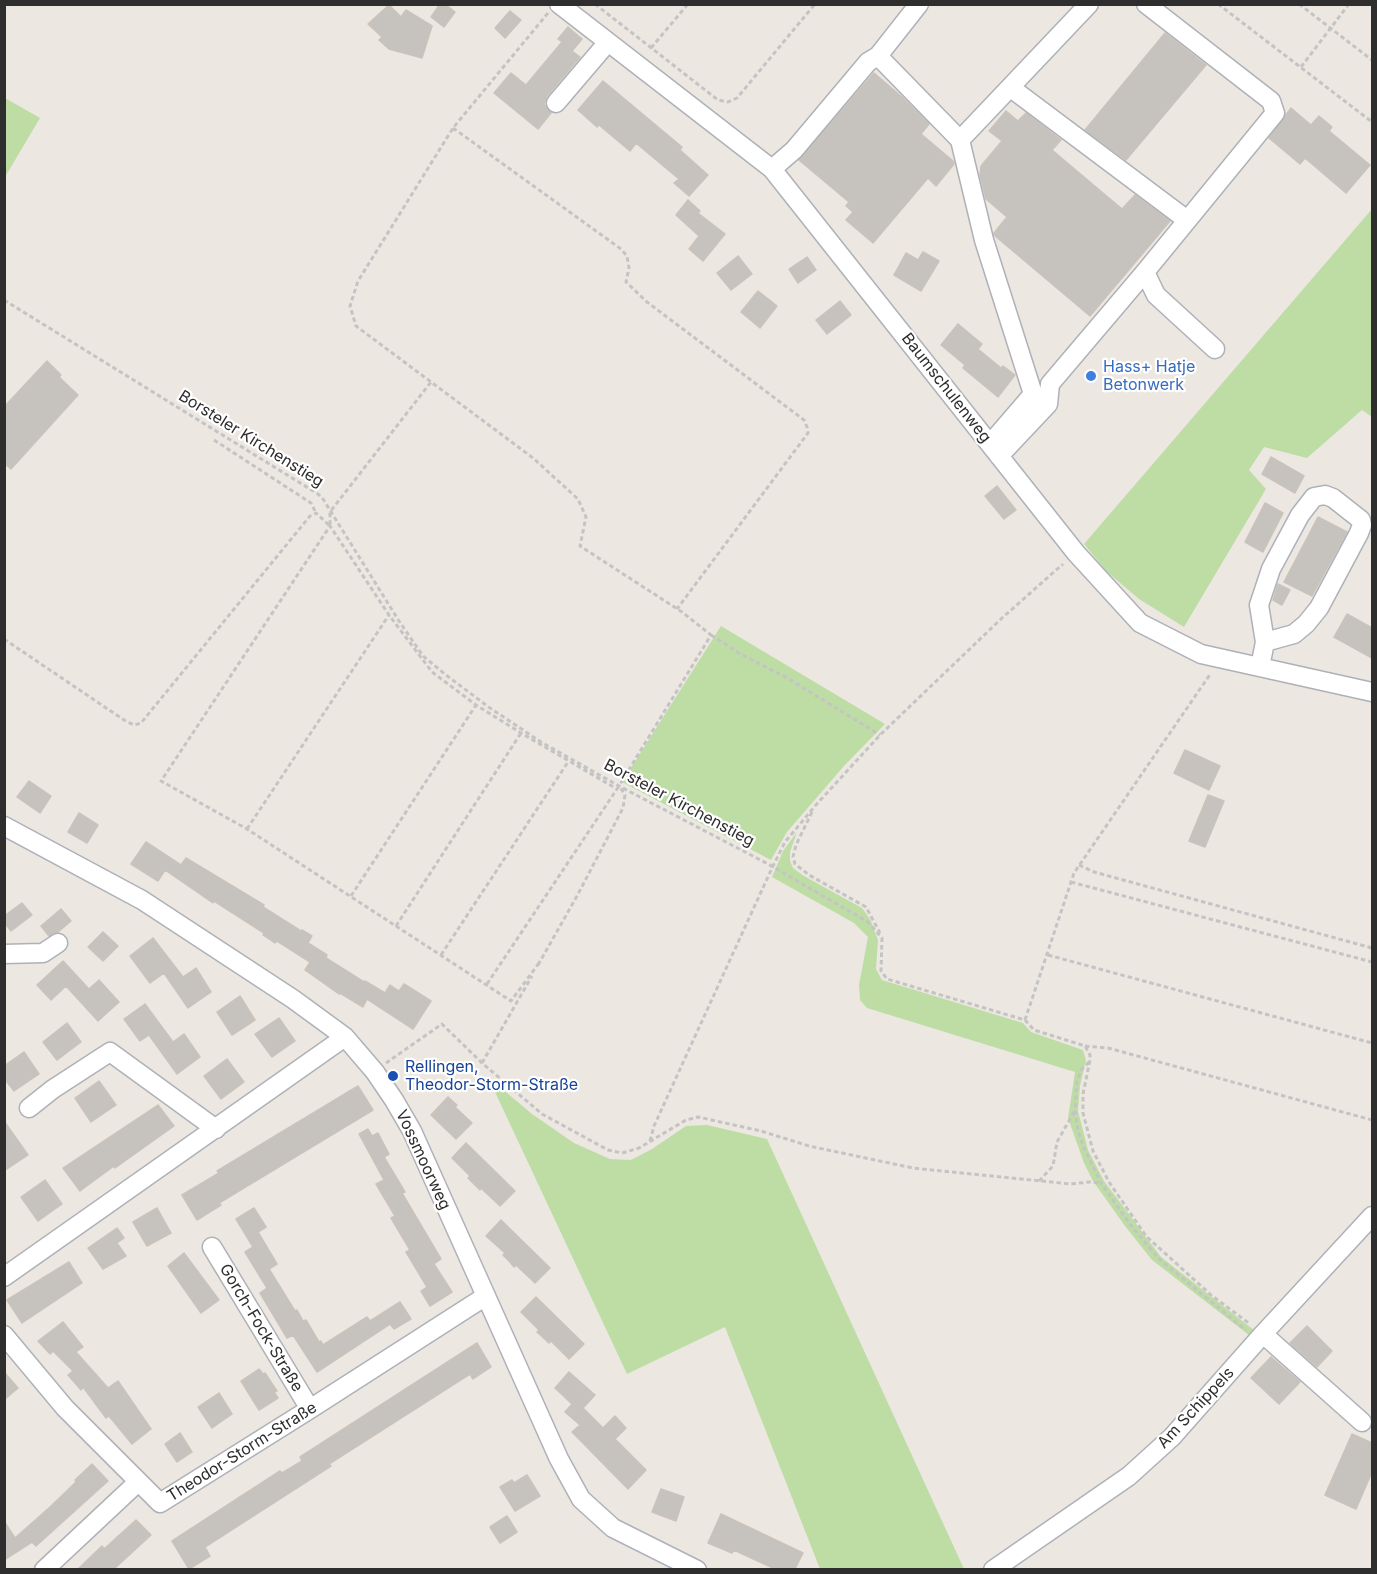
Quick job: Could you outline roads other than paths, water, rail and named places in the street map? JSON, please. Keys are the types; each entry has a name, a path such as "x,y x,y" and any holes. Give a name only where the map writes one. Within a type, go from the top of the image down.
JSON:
{"street":[{"name":"Baumschulenweg","path":"560,4 772,169 1076,553 1140,623 1201,654 1372,692"},
{"path":"772,169 794,150 868,62 878,56 919,4"},
{"path":"960,140 1089,4"},
{"path":"994,450 1048,404 1050,384 1146,272 1275,113 1271,101 1146,4"},
{"path":"556,103 608,42"},
{"path":"878,56 960,140 984,240 1033,394 994,450"},
{"path":"1011,88 1187,220"},
{"path":"1146,272 1156,295 1215,349"},
{"path":"1260,667 1265,642 1259,605 1271,569 1300,515 1314,497 1326,495 1333,498 1361,520 1359,533 1319,608 1306,624 1294,634 1265,642"},
{"name":"Vossmoorweg","path":"4,826 142,900 293,999 345,1037 375,1072 412,1131 558,1459 581,1499 613,1528 697,1569"},
{"path":"4,954 43,953 58,943"},
{"path":"4,1276 345,1037"},
{"path":"29,1108 53,1089 110,1052 216,1129"},
{"name":"Am Schippels","path":"993,1569 1129,1476 1172,1437 1372,1216"},
{"name":"Gorch-Fock-Straße","path":"212,1247 310,1409"},
{"name":"Theodor-Storm-Straße","path":"4,1335 10,1354 160,1503 486,1296"},
{"path":"1261,1337 1362,1422"},
{"path":"44,1569 138,1482"}],"place":[{"name":"Hass+ Hatje Betonwerk","path":"1091,376"},
{"name":"Rellingen, Theodor-Storm-Straße","path":"393,1076"}]}
